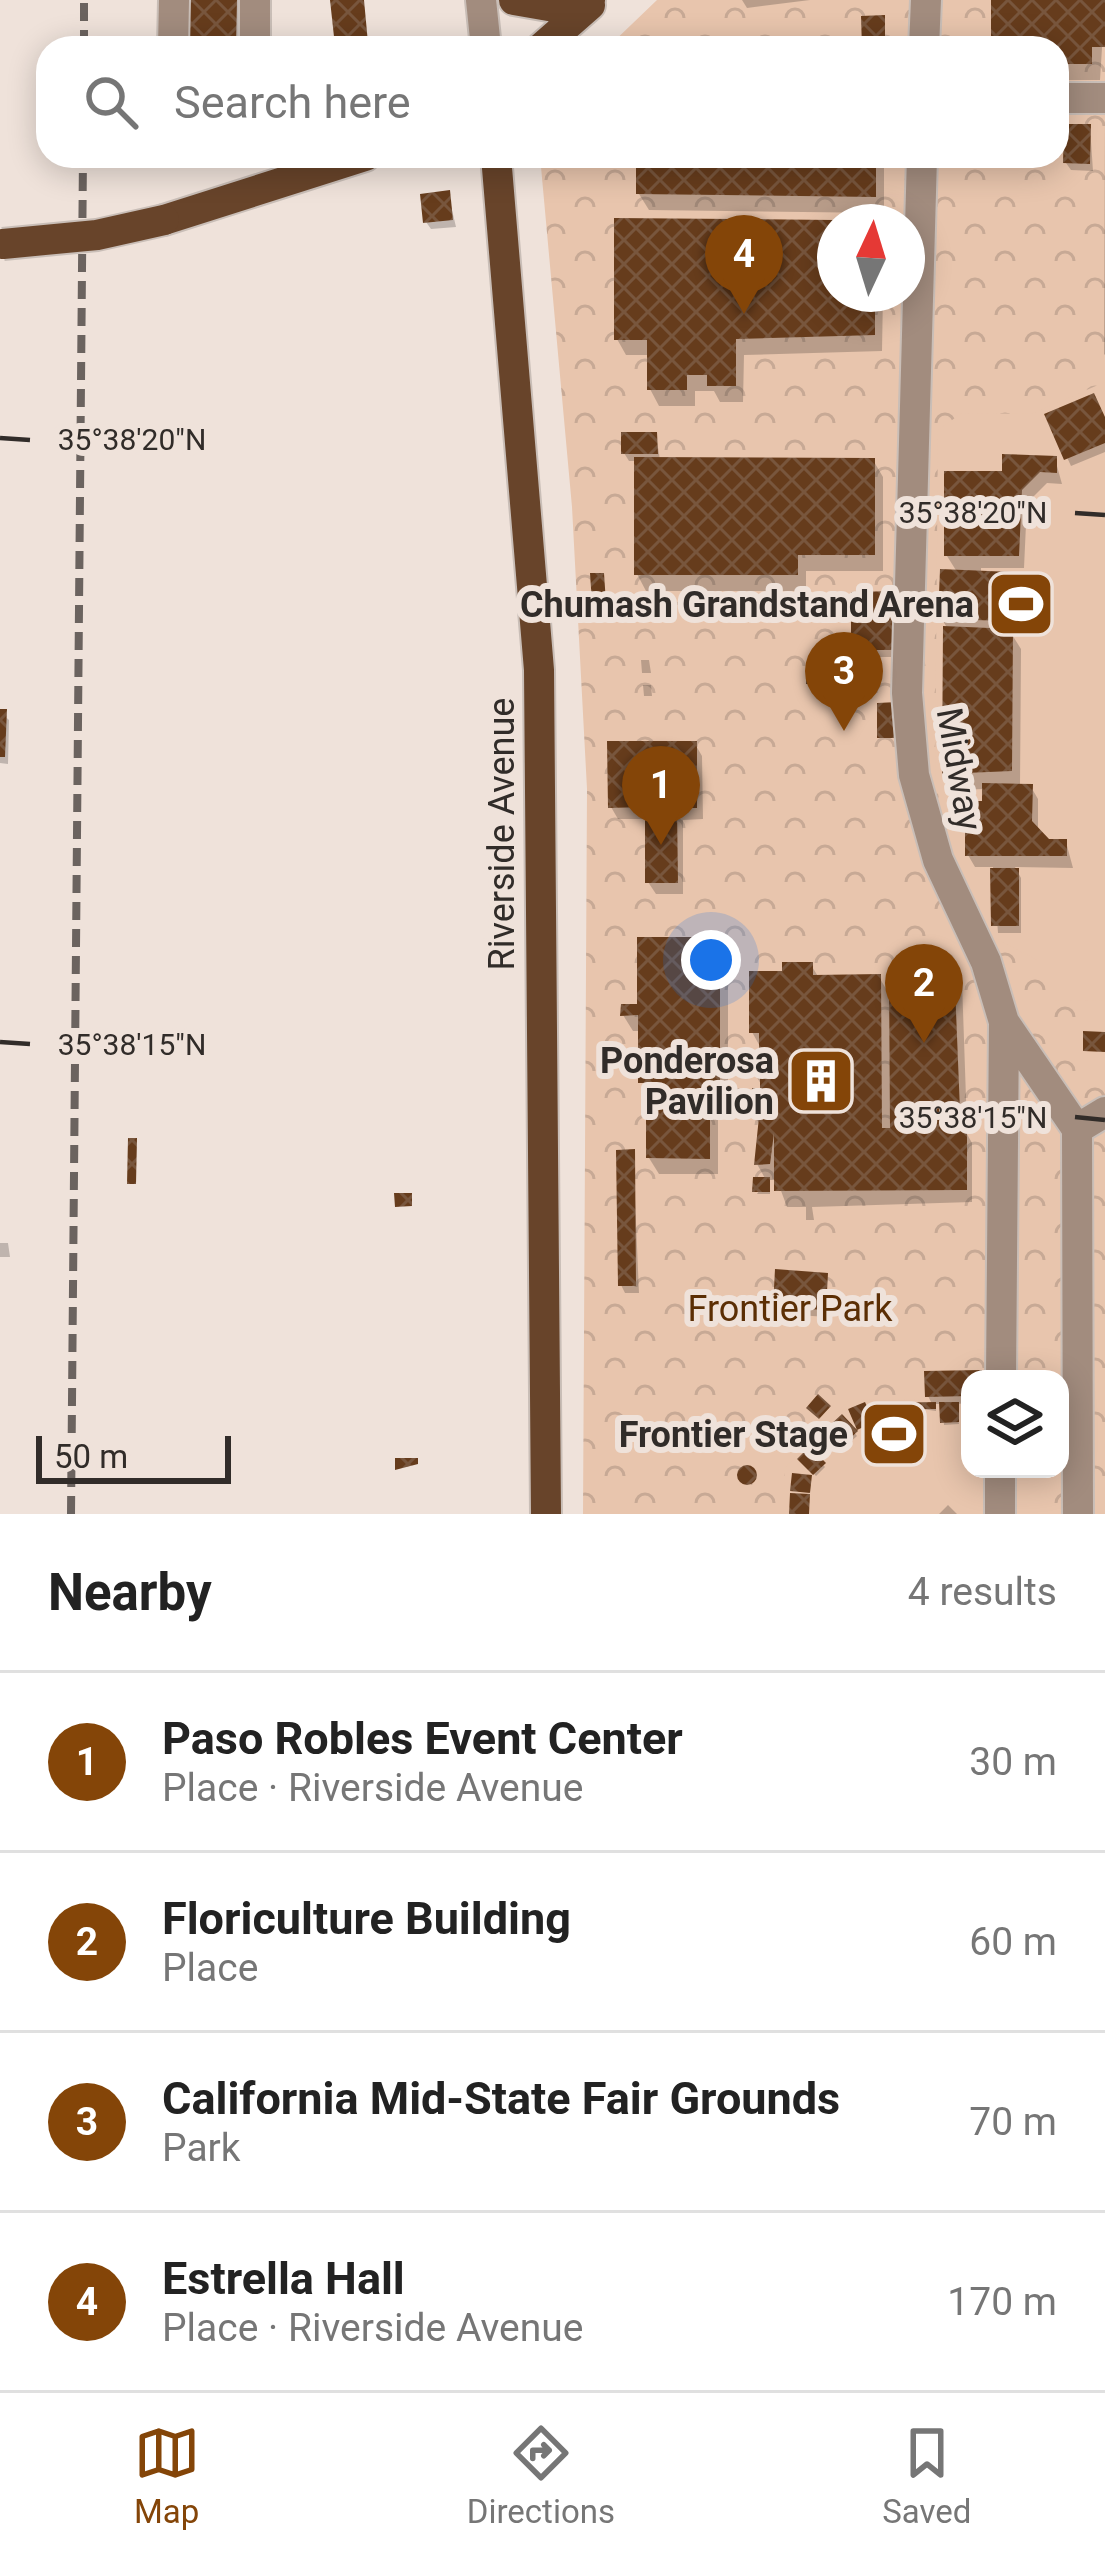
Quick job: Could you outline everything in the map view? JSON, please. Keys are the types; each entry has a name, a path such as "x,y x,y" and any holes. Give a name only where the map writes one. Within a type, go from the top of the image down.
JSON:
{"main road":[{"path":"514,0 560,8 593,0"},
{"path":"554,36 593,0"},
{"path":"2,244 97,235 164,220 327,168"},
{"name":"Riverside Avenue","path":"497,168 539,670 546,1514"}],"street":[{"path":"173,36 174,0"},
{"path":"255,0 255,36"},
{"path":"481,0 485,36"},
{"path":"924,36 926,0"},
{"path":"1069,98 1105,98"},
{"name":"Midway","path":"922,168 908,693 914,776 938,860 986,962 1004,1022"},
{"path":"1004,1022 1077,1130 1078,1514"},
{"path":"1000,1370 1004,1022"},
{"path":"1077,1130 1105,1112"},
{"path":"1000,1478 1000,1514"}],"green space":[{"name":"Frontier Park","path":"657,0 1105,0 1105,1514 583,1514 587,789 572,507 541,168 1069,168 1069,36 620,36"},
{"name":"Chumash Grandstand Arena","path":"1105,382 1105,1001 1053,1000 1037,960 993,937 950,857 935,778 938,430 962,413 1031,414"},
{"name":"Frontier Stage","path":"961,1399 961,1478 983,1478 983,1514 783,1514 785,1468 849,1400"}],"building":[{"path":"188,0 237,0 236,36 188,36"},
{"path":"330,0 364,0 367,36 334,36"},
{"path":"991,0 1105,0 1105,47 1092,47 1092,64 1069,64 1069,36 991,36"},
{"path":"885,15 885,36 862,36 861,16"},
{"path":"1069,124 1091,124 1090,164 1069,163"},
{"path":"636,168 876,168 876,197 636,194"},
{"path":"450,190 453,220 423,223 420,194"},
{"path":"614,218 817,220 817,312 875,312 875,335 736,339 736,386 707,386 707,375 687,375 687,390 647,390 647,340 614,340"},
{"path":"1094,393 1105,417 1105,443 1064,460 1044,414"},
{"path":"621,432 657,432 658,454 621,454"},
{"path":"1002,454 1057,456 1057,473 1040,472 1022,490 1019,556 944,556 944,471 1002,471"},
{"path":"634,457 875,458 875,555 798,555 798,575 634,575"},
{"path":"940,569 1012,572 1009,621 938,619"},
{"path":"590,573 604,573 606,603 592,604"},
{"path":"896,591 897,650 851,650 851,592"},
{"path":"943,626 1013,629 1012,771 942,774"},
{"path":"806,671 824,672 824,685 806,684"},
{"path":"898,702 898,738 877,738 877,703"},
{"path":"0,709 7,709 5,757 0,757"},
{"path":"607,741 697,741 697,808 677,808 678,883 645,883 645,807 608,808"},
{"path":"982,783 1033,784 1032,821 1049,839 1067,839 1067,856 965,856 965,801 982,801"},
{"path":"990,868 1019,868 1019,926 991,926"},
{"path":"637,937 720,937 720,1098 710,1098 710,1159 646,1158 646,1083 638,1083 638,1015 620,1016 621,1004 637,1004"},
{"path":"954,961 960,1111 955,1111 953,1127 967,1127 967,1190 774,1191 774,1133 770,1164 754,1165 759,1117 752,1117 752,1088 760,1088 760,1075 752,1074 752,1061 759,1061 759,1033 749,1033 749,971 782,971 782,962 813,962 813,975 881,974 882,1128 890,1128 889,974 909,974 912,962"},
{"path":"1083,1031 1105,1032 1105,1052 1083,1051"},
{"path":"128,1138 137,1138 136,1184 127,1184"},
{"path":"635,1149 636,1286 618,1286 616,1150"},
{"path":"753,1177 770,1177 770,1192 752,1192"},
{"path":"394,1193 412,1193 412,1206 395,1207"},
{"path":"775,1269 828,1273 826,1310 773,1307"},
{"path":"961,1370 961,1396 925,1397 924,1371"},
{"path":"818,1394 831,1406 819,1419 806,1408"},
{"path":"865,1402 874,1422 857,1430 848,1409"},
{"path":"936,1402 936,1409 912,1409 911,1423 875,1423 875,1403"},
{"path":"939,1402 959,1402 959,1422 940,1423"},
{"path":"842,1414 858,1431 845,1443 829,1426"},
{"path":"788,1424 802,1436 789,1450 776,1437"},
{"path":"828,1428 837,1436 818,1455 826,1463 813,1475 797,1459"},
{"path":"395,1458 418,1458 418,1464 395,1470"},
{"path":"747,1465 757,1475 747,1485 737,1475"},
{"path":"792,1473 812,1475 810,1493 790,1491"},
{"path":"790,1493 810,1494 809,1514 789,1514"}],"railway":[{"path":"84,0 84,36"},
{"path":"71,1514 83,168"}],"place":[{"name":"Estrella Hall","path":"744,314"},
{"name":"Chumash Grandstand Arena","path":"1021,604"},
{"name":"California Mid-State Fair Grounds","path":"844,731"},
{"name":"Paso Robles Event Center","path":"661,845"},
{"name":"Floriculture Building","path":"924,1043"},
{"name":"Ponderosa Pavilion","path":"821,1081"},
{"name":"Frontier Stage","path":"894,1434"}]}
